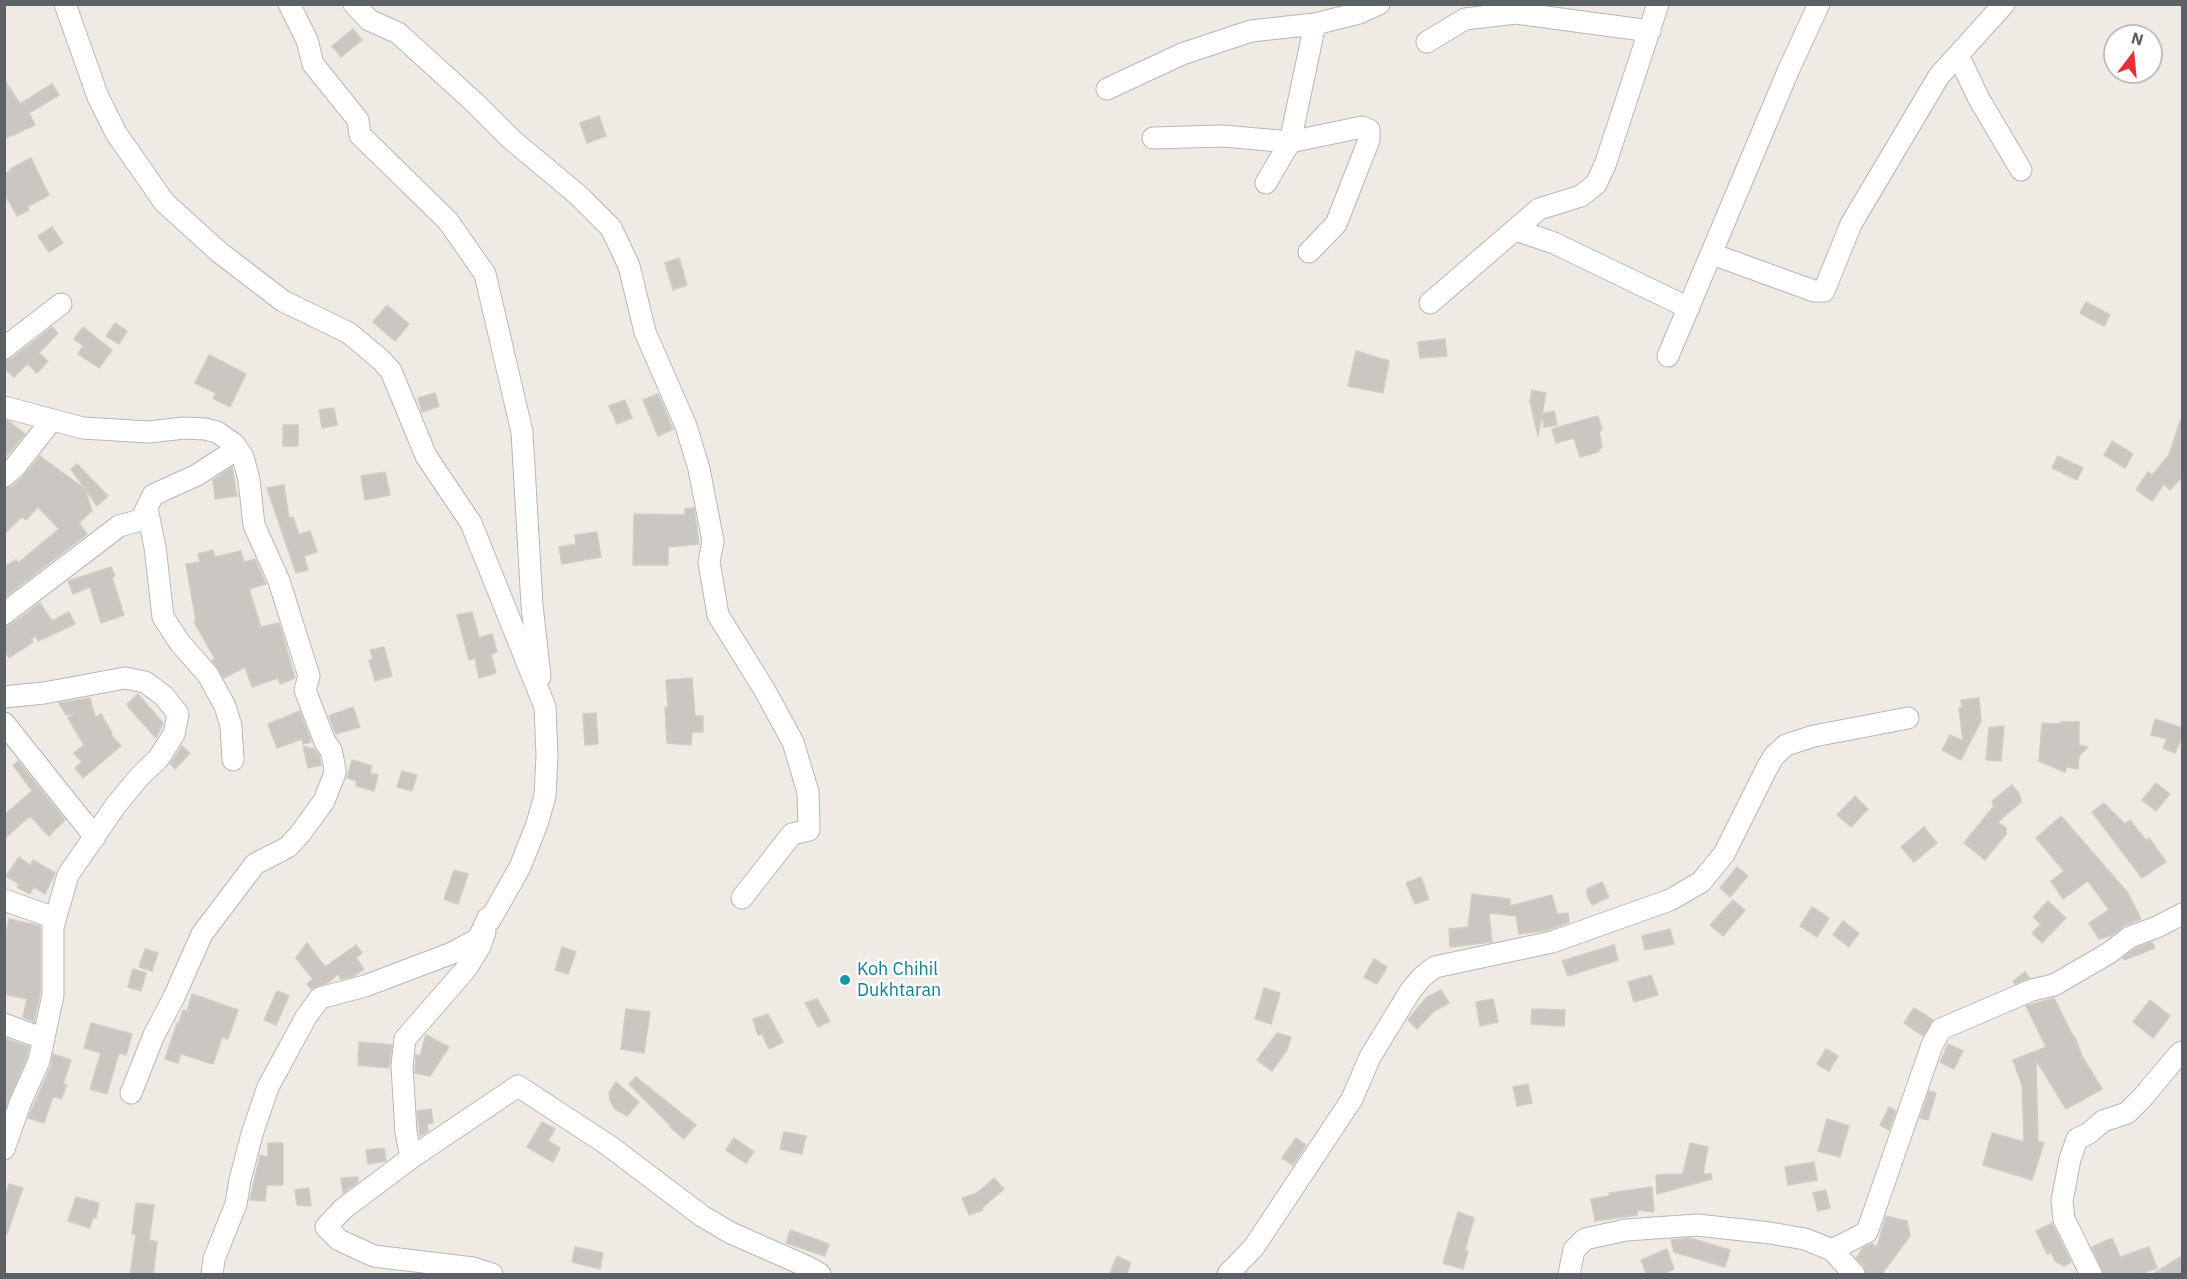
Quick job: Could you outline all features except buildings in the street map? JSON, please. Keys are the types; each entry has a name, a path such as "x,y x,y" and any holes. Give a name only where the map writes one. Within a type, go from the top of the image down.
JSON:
{"street":[{"path":"65,4 98,97 116,133 164,202 219,252 283,301 349,333 381,360 391,372 406,413 426,456 471,522 545,707"},
{"path":"289,4 307,40 313,64 358,120 360,135 448,220 485,274 522,432 532,605 545,707 547,755 545,796 520,867 490,920 480,946 466,969 405,1039 402,1066 406,1132 411,1158"},
{"path":"354,4 369,20 398,33 511,139 578,195 611,228 629,266 645,332 686,426 699,469 713,541 709,562 718,615 764,689 793,742 808,792 809,830 792,834 742,898"},
{"path":"1107,89 1182,54 1251,31 1315,24 1359,14 1379,4"},
{"path":"1430,303 1539,209 1581,196 1596,184 1605,165 1658,4"},
{"path":"1668,356 1789,69 1819,4"},
{"path":"1712,254 1814,291 1824,291 1851,224 1939,76 1958,55 1993,7"},
{"path":"1427,42 1465,18 1516,13 1650,31"},
{"path":"1266,183 1290,142 1315,24"},
{"path":"1958,55 1979,99 2021,170"},
{"path":"1153,138 1223,136 1290,142 1362,127 1369,130 1369,140 1336,224 1309,252"},
{"path":"1516,230 1554,243 1689,308"},
{"path":"4,348 61,304"},
{"path":"4,407 83,428 149,432 184,428 205,429 218,432 237,449 243,457 249,480 254,525 282,592 309,676 305,690 325,742 331,750 335,773 324,801 288,847 255,864 202,934 154,1035 131,1093"},
{"path":"4,476 14,468 52,420"},
{"path":"4,614 119,526 141,520 153,495 197,475 237,449"},
{"path":"147,508 155,547 163,616 180,643 208,675 225,706 231,726 233,760"},
{"path":"4,697 44,693 125,678 145,682 164,696 178,714 174,735 158,759 135,783 68,875 53,927 53,996 39,1061 21,1101 4,1149"},
{"path":"1228,1275 1254,1247 1352,1099 1370,1057 1411,990 1422,977 1435,967 1552,942 1670,900 1701,882 1725,854 1767,768 1774,756 1786,745 1814,736 1908,717"},
{"path":"4,723 95,837"},
{"path":"4,900 55,918"},
{"path":"1832,1250 1867,1232 1932,1045 1941,1029 2032,990 2054,985 2091,965 2130,938 2182,914"},
{"path":"212,1275 214,1259 236,1204 252,1134 268,1087 306,1017 320,998 365,986 452,952 477,939 488,918 490,920"},
{"path":"4,1024 44,1039"},
{"path":"2091,1275 2064,1219 2062,1201 2070,1159 2077,1139 2089,1133 2103,1121 2127,1113 2182,1052"},
{"path":"492,1275 473,1268 374,1257 339,1240 326,1227 343,1209 411,1158 518,1086 608,1145 702,1216 731,1233 820,1275"},
{"path":"1569,1275 1574,1250 1585,1239 1626,1230 1697,1225 1805,1239 1832,1250 1854,1275"}],"place":[{"name":"Koh Chihil Dukhtaran","path":"845,980"}]}
